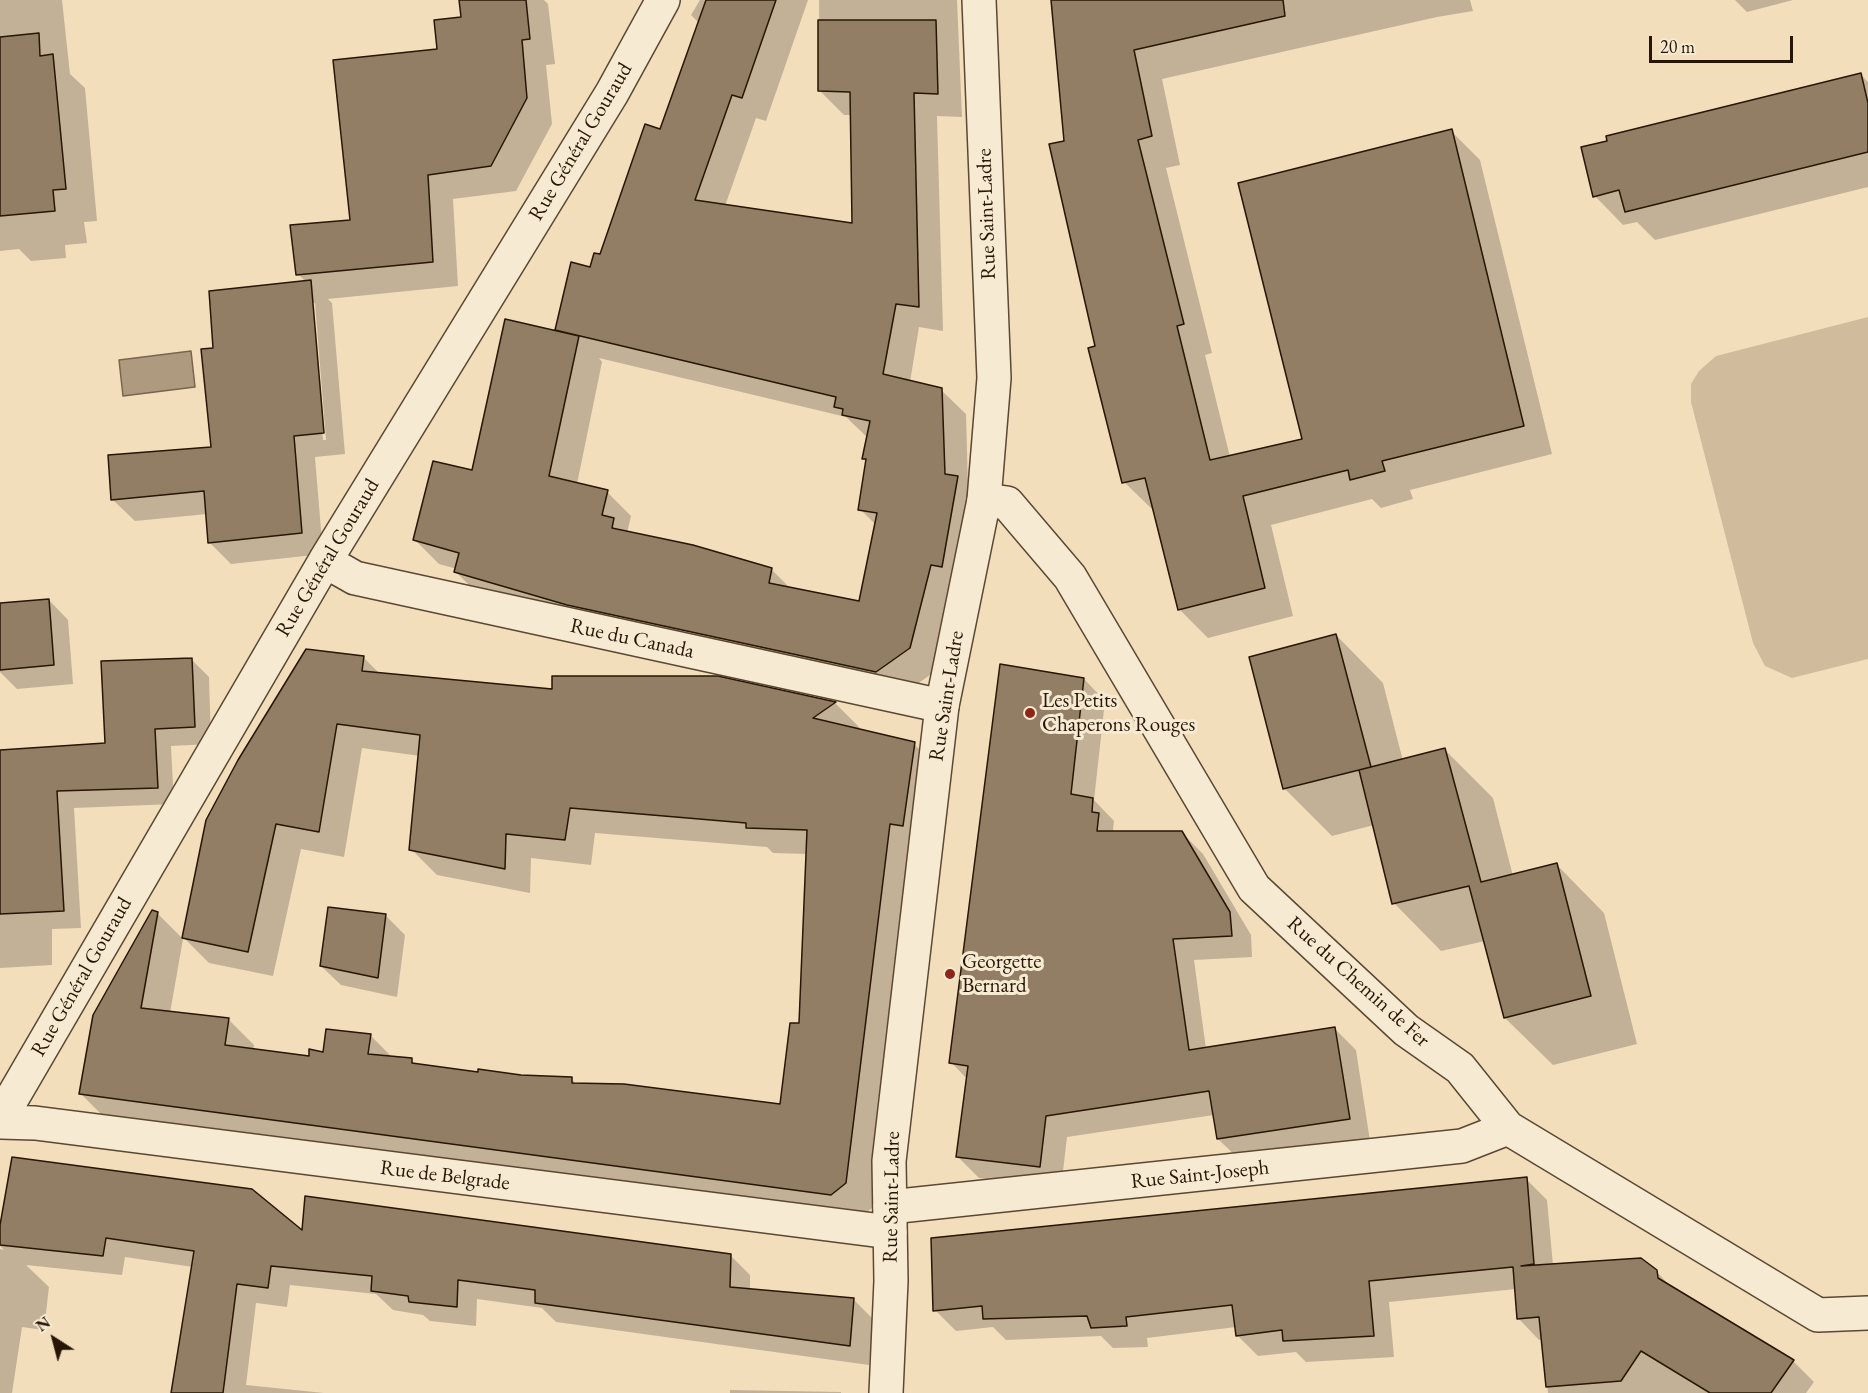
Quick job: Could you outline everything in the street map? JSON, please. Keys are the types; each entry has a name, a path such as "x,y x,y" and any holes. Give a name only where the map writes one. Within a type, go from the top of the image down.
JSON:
{"street":[{"name":"Rue Général Gouraud","path":"0,1121 324,561 612,93 663,0"},
{"name":"Rue Saint-Ladre","path":"886,1393 891,1281 889,1161 942,706 984,500 994,378 979,0"},
{"name":"Rue du Chemin de Fer","path":"984,500 1007,503 1070,577 1254,888 1406,1030 1460,1068 1508,1128 1818,1315 1868,1313"},
{"name":"Rue du Canada","path":"324,561 355,578 942,706"},
{"name":"Rue de Belgrade","path":"0,1121 35,1123 890,1220"},
{"name":"Rue Saint-Joseph","path":"890,1220 1462,1146 1508,1128"}],"shaded area":[{"path":"1868,317 1868,659 1792,678 1765,666 1753,643 1691,402 1691,384 1699,371 1716,356"},
{"path":"191,351 195,387 123,396 119,360"}],"building":[{"path":"459,0 526,0 530,39 522,40 527,98 491,166 428,175 433,262 296,275 290,225 350,220 333,60 437,49 434,20 461,17"},
{"path":"706,0 776,0 742,98 732,95 695,200 852,223 850,92 818,91 818,20 936,20 938,94 914,93 919,307 896,304 883,374 942,388 945,474 958,476 942,567 931,565 910,648 876,672 567,605 454,572 459,553 413,540 433,461 472,470 505,319 579,336 549,476 608,490 602,515 614,518 612,528 693,545 772,568 769,583 859,601 877,513 858,510 866,459 862,459 870,421 842,415 843,409 834,407 836,397 555,330 571,262 590,267 594,253 600,254 645,124 660,129"},
{"path":"1051,0 1283,0 1285,16 1134,50 1152,136 1138,140 1184,324 1177,326 1210,460 1302,439 1238,183 1452,129 1524,426 1382,461 1385,471 1350,480 1348,470 1243,496 1265,588 1178,610 1145,478 1122,483 1088,348 1095,346 1049,144 1064,141"},
{"path":"39,33 40,56 53,54 66,189 53,190 55,211 0,216 0,37"},
{"path":"1861,73 1868,103 1868,152 1625,212 1619,190 1593,197 1581,147 1607,141 1606,136"},
{"path":"311,280 324,433 294,436 302,533 208,543 204,491 111,500 108,455 211,447 201,349 213,348 209,291"},
{"path":"49,599 54,665 0,670 0,603"},
{"path":"1336,634 1371,767 1283,789 1249,657"},
{"path":"306,649 364,656 362,671 552,689 552,676 718,676 836,702 813,718 915,742 903,826 890,824 846,1183 831,1195 79,1094 93,1015 152,910 158,912 141,1008 229,1018 225,1045 309,1056 309,1049 323,1052 326,1029 371,1034 368,1054 412,1058 412,1063 478,1072 478,1069 521,1075 572,1077 572,1083 624,1084 780,1104 790,1023 799,1023 807,830 746,828 746,823 570,808 565,840 506,834 505,869 409,850 420,735 337,724 319,832 276,824 248,952 182,938 206,820 238,760"},
{"path":"192,658 195,727 155,729 158,788 57,791 64,911 0,914 0,750 105,743 101,661"},
{"path":"1000,664 1084,678 1071,794 1093,798 1092,812 1099,813 1097,831 1182,831 1230,912 1232,936 1173,939 1189,1050 1335,1027 1350,1119 1217,1139 1209,1091 1046,1116 1040,1167 956,1157 968,1066 949,1063"},
{"path":"1445,748 1481,882 1557,863 1591,996 1504,1018 1469,886 1392,904 1359,770"},
{"path":"328,907 386,914 378,978 320,966"},
{"path":"12,1157 252,1189 302,1230 305,1196 731,1254 730,1287 854,1298 850,1346 535,1303 535,1290 458,1280 457,1307 409,1302 408,1296 371,1291 372,1276 271,1266 268,1288 237,1284 223,1393 171,1393 194,1251 106,1238 103,1256 0,1245 0,1225"},
{"path":"1527,1177 1534,1264 1521,1266 1641,1258 1657,1270 1658,1278 1794,1360 1771,1393 1710,1393 1641,1351 1621,1381 1546,1387 1539,1317 1517,1319 1513,1267 1369,1281 1374,1336 1283,1341 1282,1330 1236,1336 1232,1305 1126,1317 1127,1326 1091,1328 1087,1316 983,1319 982,1306 933,1311 931,1238"}],"place":[{"name":"Les Petits Chaperons Rouges","path":"1030,713"},
{"name":"Georgette Bernard","path":"950,974"}]}
